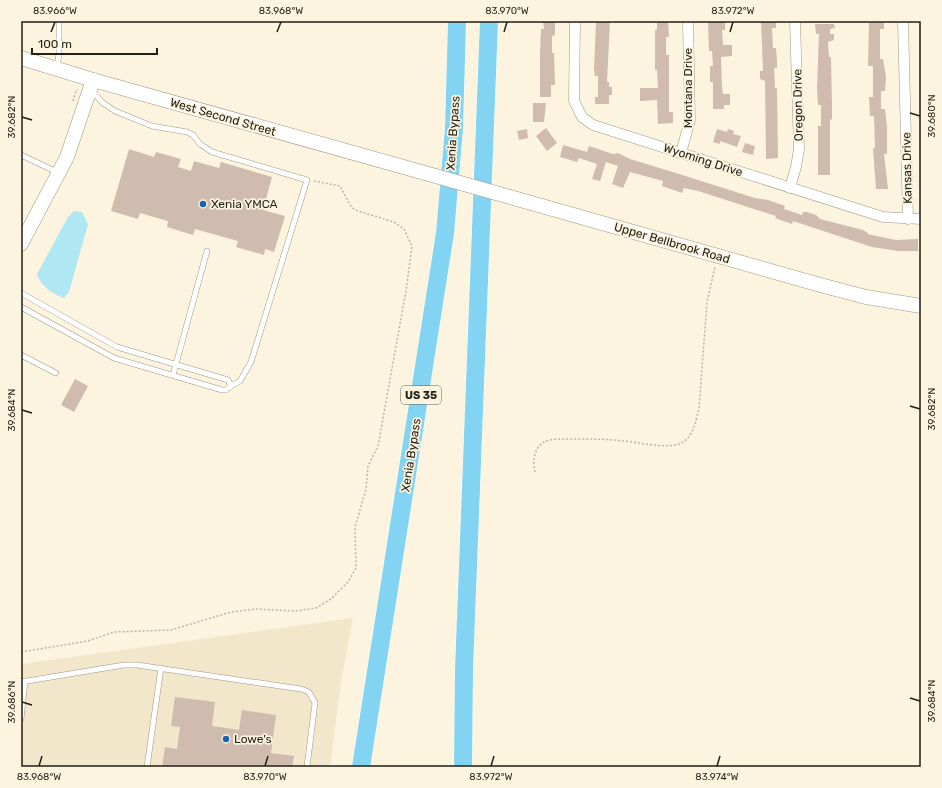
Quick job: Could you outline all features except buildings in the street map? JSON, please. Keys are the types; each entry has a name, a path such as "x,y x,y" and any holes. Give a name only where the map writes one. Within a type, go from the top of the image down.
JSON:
{"highway":[{"name":"Xenia Bypass","path":"361,767 446,233 454,128 457,21"},
{"path":"463,767 464,669 489,21"},
{"path":"357,767 368,719"}],"main road":[{"name":"West Second Street","path":"21,58 57,70 91,85 425,173"},
{"path":"21,244 60,173 74,137 91,85"},
{"name":"Upper Bellbrook Road","path":"425,173 866,297 921,306"}],"street":[{"name":"Wyoming Drive","path":"575,21 574,100 582,117 593,125 883,217 921,219"},
{"name":"Montana Drive","path":"682,153 690,120 688,21"},
{"name":"Oregon Drive","path":"790,188 799,149 796,21"},
{"name":"Kansas Drive","path":"903,21 908,219"}],"lane":[{"path":"57,70 59,54 58,21"},
{"path":"21,307 114,358 222,390 226,390 240,381 251,362 307,180 212,152 200,144 193,135 187,132 152,126 133,120 103,103 91,85"},
{"path":"21,155 60,173"},
{"path":"173,376 207,251"},
{"path":"21,293 117,347 228,380 231,386"},
{"path":"101,352 106,341"},
{"path":"21,355 56,373"},
{"path":"21,719 23,681 124,665 161,668 309,692 316,703 307,767"},
{"path":"147,767 161,668"}],"path":[{"path":"72,107 76,91 91,85"},
{"path":"21,652 88,641 114,632 172,630 231,612 256,609 296,611 316,608 331,599 348,582 356,568 355,527 366,489 368,466 378,446 406,291 412,246 404,229 394,222 355,210 350,205 340,186 307,180"},
{"path":"535,472 533,464 535,454 541,444 551,440 610,440 662,445 679,444 691,434 696,423 699,408 707,302 718,255"}],"shaded area":[{"path":"353,618 341,682 330,767 21,767 21,664"}],"water":[{"path":"74,211 82,212 88,224 69,292 64,298 56,295 48,289 41,282 37,274 68,217"}],"place":[{"name":"Xenia YMCA","path":"203,204"},
{"name":"Lowe's","path":"226,739"}]}
